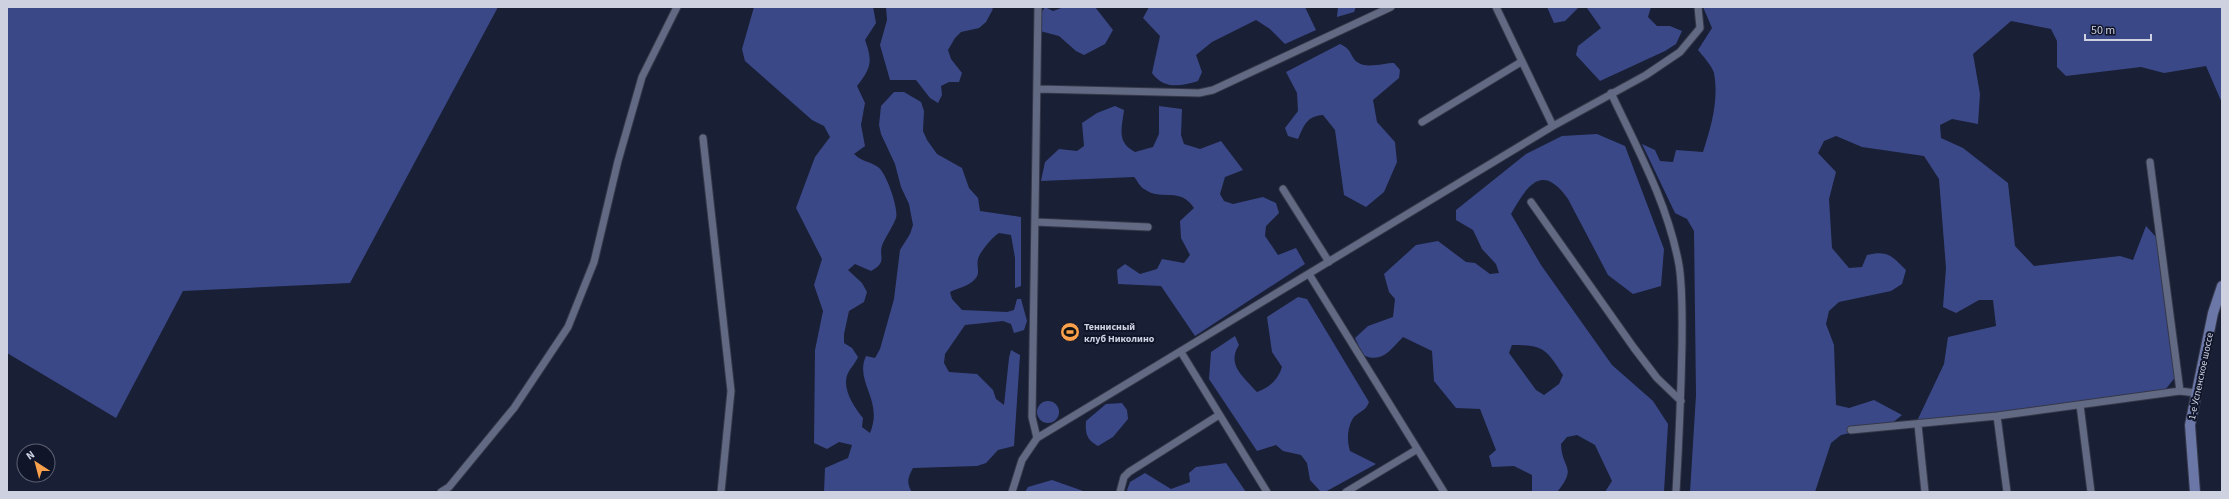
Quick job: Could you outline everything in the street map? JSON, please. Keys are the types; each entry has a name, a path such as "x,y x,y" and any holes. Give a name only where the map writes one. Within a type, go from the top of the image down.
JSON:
{"main road":[{"name":"1-е Успенское шоссе","path":"2195,492 2190,424 2213,313 2222,286"}],"street":[{"path":"441,492 448,487 514,408 568,327 594,262 618,161 642,77 677,7"},
{"path":"1037,438 1032,417 1038,7"},
{"path":"1038,89 1199,93 1213,90 1390,7"},
{"path":"1496,7 1521,62 1553,126"},
{"path":"1012,492 1022,460 1037,438 1553,126 1646,75 1680,52 1700,28 1698,7"},
{"path":"1422,122 1521,62"},
{"path":"1611,93 1652,179 1671,231 1679,266 1682,309 1681,401 1676,492"},
{"path":"703,138 731,391 721,492"},
{"path":"2150,162 2180,391"},
{"path":"1283,189 1329,262"},
{"path":"1531,202 1634,348 1657,378 1681,401"},
{"path":"1035,222 1148,227"},
{"path":"1309,274 1416,450 1444,492"},
{"path":"1181,352 1267,492"},
{"path":"1850,430 1918,425 1997,416 2180,391 2196,393"},
{"path":"2080,405 2091,492"},
{"path":"1120,492 1124,477 1129,472 1220,415"},
{"path":"1997,416 2007,492"},
{"path":"1918,425 1925,492"},
{"path":"1346,492 1416,450"}],"shaded area":[{"path":"7,7 498,7 350,283 183,291 116,418 7,353"},
{"path":"754,7 873,7 876,23 865,40 870,59 868,69 857,86 865,103 861,125 865,146 854,154 860,159 878,167 885,176 896,207 896,218 883,243 880,264 871,271 855,264 848,270 862,283 867,292 864,302 849,311 844,334 844,343 852,348 858,357 846,379 847,391 852,403 863,418 862,427 870,433 874,411 866,383 863,365 866,356 875,358 880,349 894,299 900,250 910,234 913,225 909,204 901,187 895,164 881,134 879,125 881,106 894,92 904,92 921,102 924,111 923,131 927,140 937,154 962,168 969,188 978,198 980,211 1021,217 1021,286 1015,288 1015,258 1011,235 999,233 990,241 979,256 977,277 967,285 950,292 952,299 962,310 1007,312 1014,310 1017,299 1021,299 1027,321 1024,330 1014,333 1011,324 1003,321 965,325 945,354 944,363 949,372 977,374 993,390 996,399 1004,405 1011,350 1020,355 1014,446 998,450 986,463 977,466 913,468 908,480 912,492 824,492 825,468 848,458 852,445 839,442 827,449 814,443 815,350 823,311 814,285 822,259 796,208 815,157 830,137 824,126 812,120 745,61 742,49"},
{"path":"886,7 991,7 993,9 986,22 979,28 961,32 955,38 948,50 951,59 962,73 959,82 949,82 941,86 942,95 938,103 930,98 916,80 890,80 880,45 887,20"},
{"path":"1045,7 1053,11 1064,7 1095,7 1113,30 1105,44 1084,55 1076,51 1059,36 1040,31 1035,22"},
{"path":"1149,7 1305,7 1316,30 1285,44 1270,29 1256,20 1212,42 1196,55 1202,72 1198,81 1173,85 1162,82 1152,73 1160,36 1143,18"},
{"path":"1338,7 1356,7 1354,12 1337,17"},
{"path":"1547,7 1651,7 1648,17 1657,26 1670,26 1682,31 1676,44 1665,51 1600,81 1576,55 1578,46 1601,28 1587,8 1578,8 1565,21 1554,23"},
{"path":"1703,7 2222,7 2222,103 2206,66 2164,73 2141,67 2066,76 2057,67 2057,41 2051,29 2011,21 1973,54 1980,94 1978,124 1952,119 1940,125 1941,138 1963,148 2008,183 2015,246 2034,266 2120,256 2133,260 2146,226 2156,237 2177,375 2165,390 1931,423 1917,421 1944,364 1948,337 1996,326 1993,300 1979,300 1956,313 1943,307 1946,268 1939,179 1924,156 1862,147 1836,136 1824,141 1818,153 1836,172 1829,199 1832,248 1849,268 1862,267 1867,255 1880,253 1889,255 1906,270 1902,284 1891,291 1839,302 1829,311 1826,324 1834,345 1836,405 1849,408 1874,400 1902,415 1891,424 1841,435 1831,443 1815,492 1690,492 1696,395 1694,231 1687,219 1675,213 1642,144 1655,150 1660,161 1673,162 1676,150 1703,152 1711,123 1716,94 1713,70 1698,50 1712,28"},
{"path":"1340,44 1347,48 1357,62 1361,64 1370,65 1394,63 1400,70 1399,78 1373,100 1377,122 1395,142 1397,162 1384,192 1366,207 1344,195 1335,130 1323,115 1310,119 1304,126 1298,139 1288,136 1285,128 1298,111 1297,93 1286,72"},
{"path":"1115,106 1124,110 1122,129 1123,139 1125,144 1135,152 1153,147 1159,134 1159,106 1182,109 1181,135 1184,144 1200,149 1221,141 1243,170 1225,177 1220,194 1224,201 1233,204 1263,197 1276,203 1279,213 1266,226 1265,236 1278,255 1296,248 1305,264 1195,336 1161,286 1118,284 1117,270 1125,264 1140,274 1157,269 1162,259 1184,263 1190,255 1181,238 1180,221 1194,208 1189,201 1183,198 1151,193 1143,188 1134,177 1041,181 1045,162 1059,149 1077,151 1084,146 1082,123 1097,113"},
{"path":"1597,134 1625,146 1664,249 1661,286 1633,294 1608,275 1568,199 1559,188 1550,182 1543,180 1536,182 1529,187 1511,214 1541,265 1612,365 1653,401 1668,424 1664,492 1605,492 1612,481 1595,445 1577,435 1567,437 1561,444 1568,472 1567,477 1557,492 1532,492 1532,475 1514,466 1492,467 1489,456 1496,450 1480,409 1456,408 1434,381 1432,351 1403,337 1390,351 1381,357 1375,358 1363,355 1355,338 1368,326 1393,317 1395,299 1389,292 1384,274 1416,245 1438,241 1466,262 1475,263 1490,274 1499,273 1496,264 1482,249 1473,230 1456,220 1456,210 1526,154 1562,136","holes":["1512,345 1523,345 1543,350 1548,354 1563,375 1559,384 1544,395 1536,390 1509,353"]},
{"path":"1298,297 1307,299 1369,402 1366,408 1354,417 1350,424 1348,431 1348,444 1350,451 1376,464 1325,492 1321,492 1310,480 1307,463 1301,455 1283,451 1276,445 1257,451 1209,379 1211,352 1235,336 1239,345 1234,359 1242,376 1257,392 1272,383 1278,376 1282,367 1272,352 1267,317"},
{"path":"1048,401 1056,404 1059,412 1056,420 1048,423 1040,420 1037,412 1040,404"},
{"path":"1122,403 1127,410 1128,419 1113,437 1098,446 1094,444 1089,439 1086,430 1086,421 1106,404"},
{"path":"1226,463 1246,492 1128,492 1127,490 1130,482 1145,473 1171,489 1190,482 1189,473 1196,467"},
{"path":"1052,480 1086,492 1025,492 1028,487"}],"place":[{"name":"Теннисный клуб Николино","path":"1070,332"}]}
